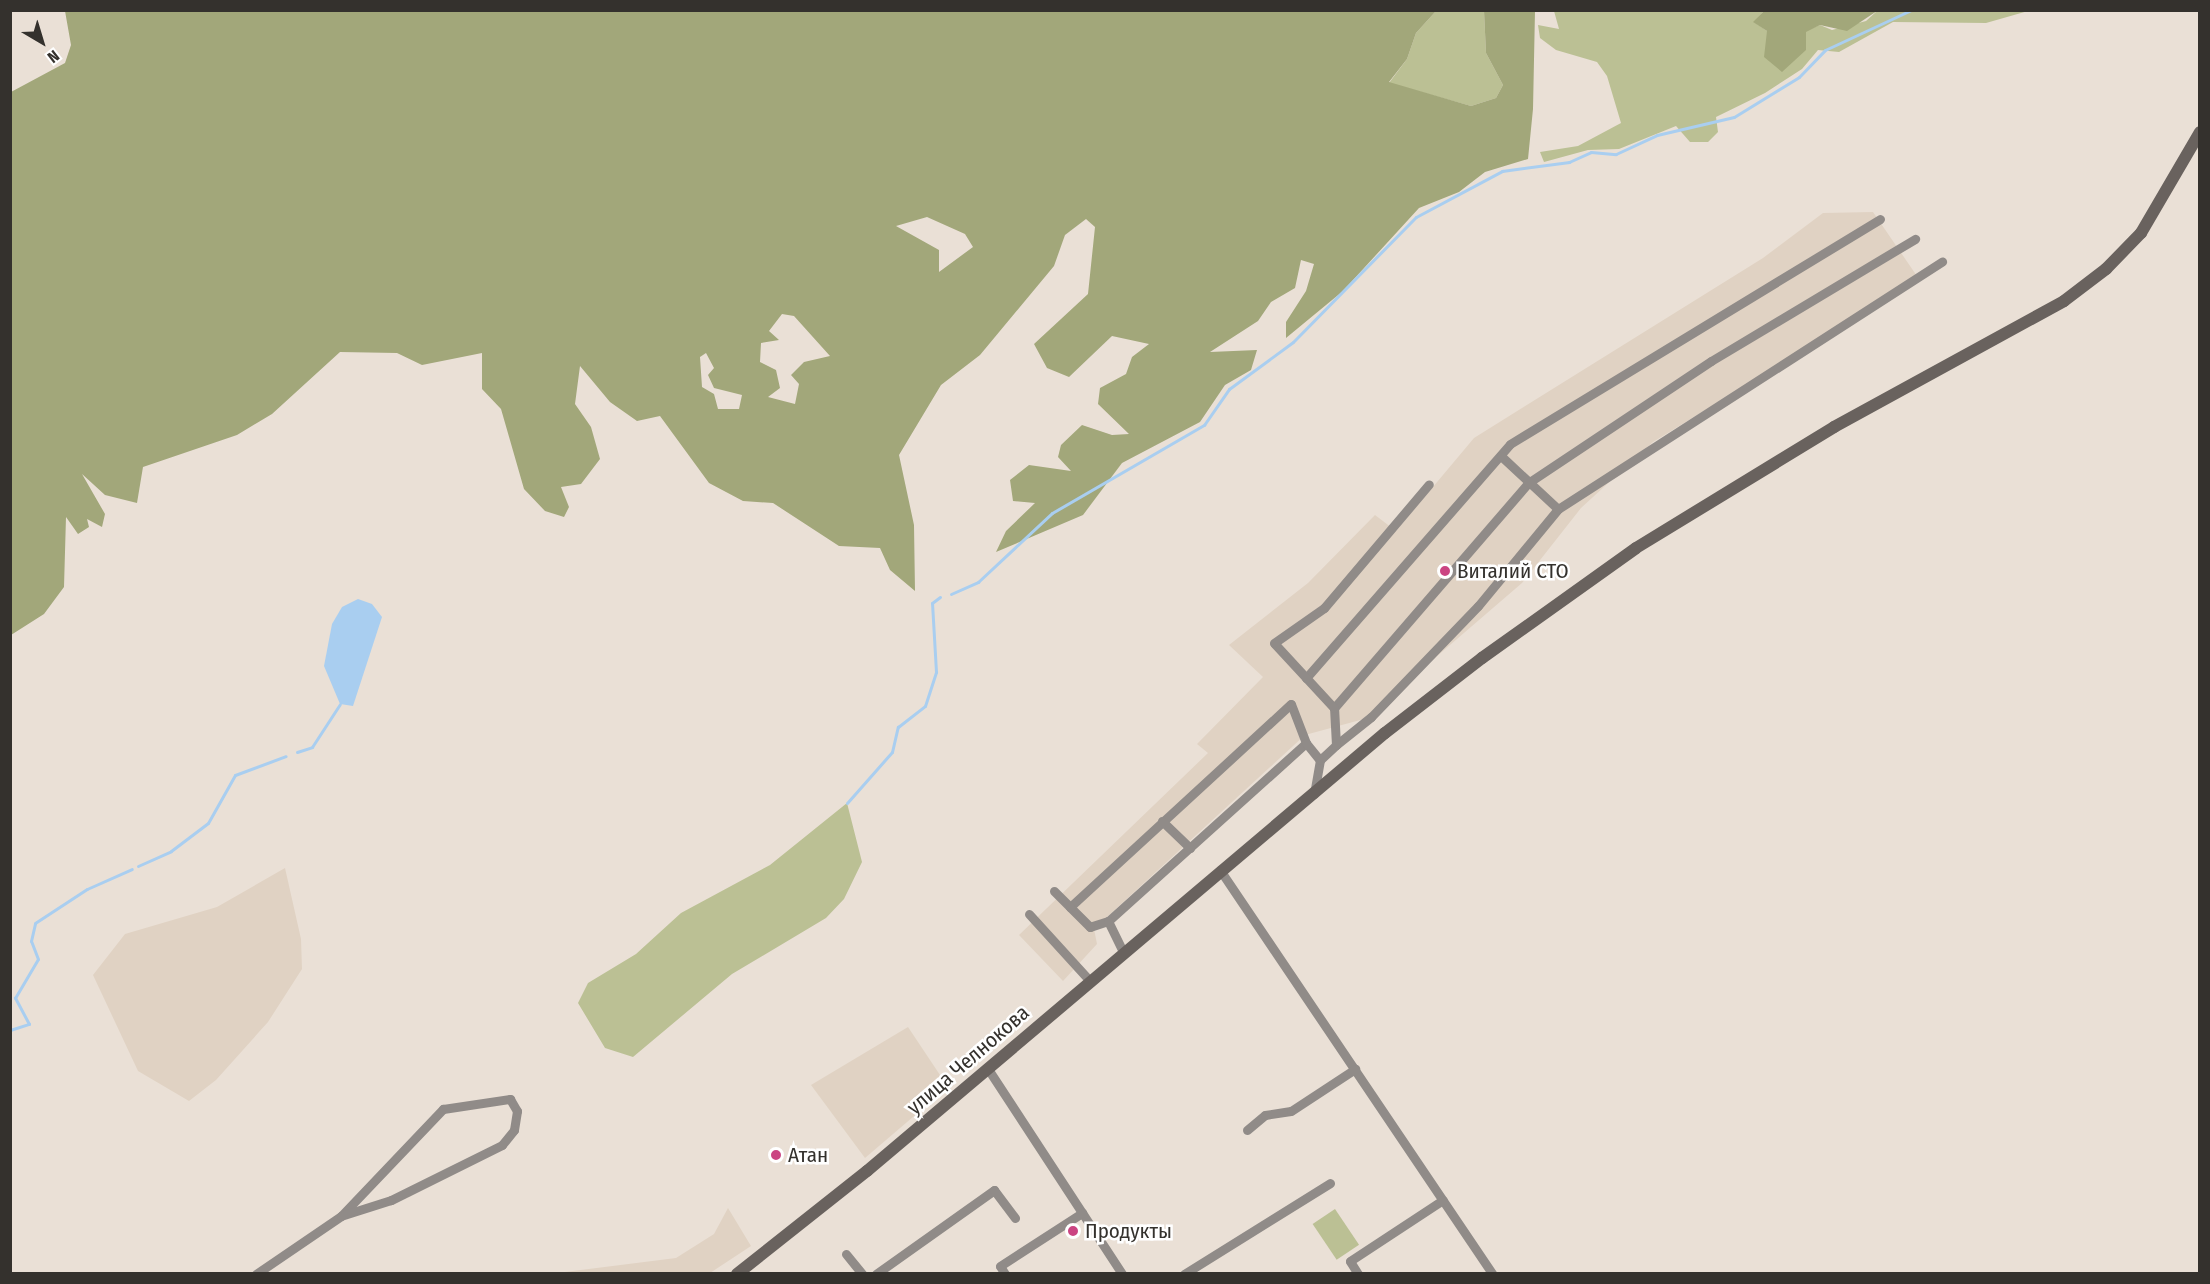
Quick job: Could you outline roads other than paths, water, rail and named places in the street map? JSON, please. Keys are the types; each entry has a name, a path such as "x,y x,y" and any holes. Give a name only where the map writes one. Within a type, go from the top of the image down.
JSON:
{"main road":[{"name":"улица Челнокова","path":"736,1274 988,1069 1089,980 1314,795 1384,733 1636,548 1839,424 2064,301 2140,232 2199,132"}],"street":[{"path":"1306,678 1510,444 1880,219"},
{"path":"1334,708 1528,483 1711,362 1915,239"},
{"path":"1314,795 1320,760 1371,717 1478,606 1558,509 1942,262"},
{"path":"1501,456 1558,509"},
{"path":"1336,745 1334,708 1274,643 1324,608 1429,484"},
{"path":"1070,907 1291,704 1306,743 1320,760"},
{"path":"1054,891 1090,927 1108,921 1306,743"},
{"path":"1162,821 1190,848"},
{"path":"1220,870 1493,1274"},
{"path":"1029,914 1089,980"},
{"path":"1108,921 1123,952"},
{"path":"988,1069 1122,1274"},
{"path":"1247,1130 1265,1115 1291,1111 1355,1069"},
{"path":"256,1274 341,1215 443,1109 510,1099 517,1111 514,1130 502,1145 391,1200 341,1215"},
{"path":"1185,1274 1330,1183"},
{"path":"876,1274 994,1190 1015,1218"},
{"path":"1358,1274 1350,1261 1443,1200"},
{"path":"1005,1274 1000,1266 1082,1213"},
{"path":"846,1254 862,1274"}],"water":[{"path":"358,599 372,604 382,617 353,706 340,704 324,666 332,624 342,607"}],"waterway":[{"path":"951,594 978,582 1052,513 1204,425 1229,389 1293,342 1416,217 1502,171 1569,162 1591,152 1616,154 1657,135 1734,117 1799,77 1825,50 1911,10"},
{"path":"847,803 892,752 898,727 925,706 936,672 932,603 940,597"},
{"path":"297,752 312,747 340,704"},
{"path":"138,866 171,851 208,823 235,775 286,756"},
{"path":"10,1030 29,1024 15,998 38,959 31,941 35,923 87,889 132,869"}],"place":[{"name":"Виталий СТО","path":"1445,571"},
{"name":"Атан","path":"776,1155"},
{"name":"Продукты","path":"1073,1231"}]}
